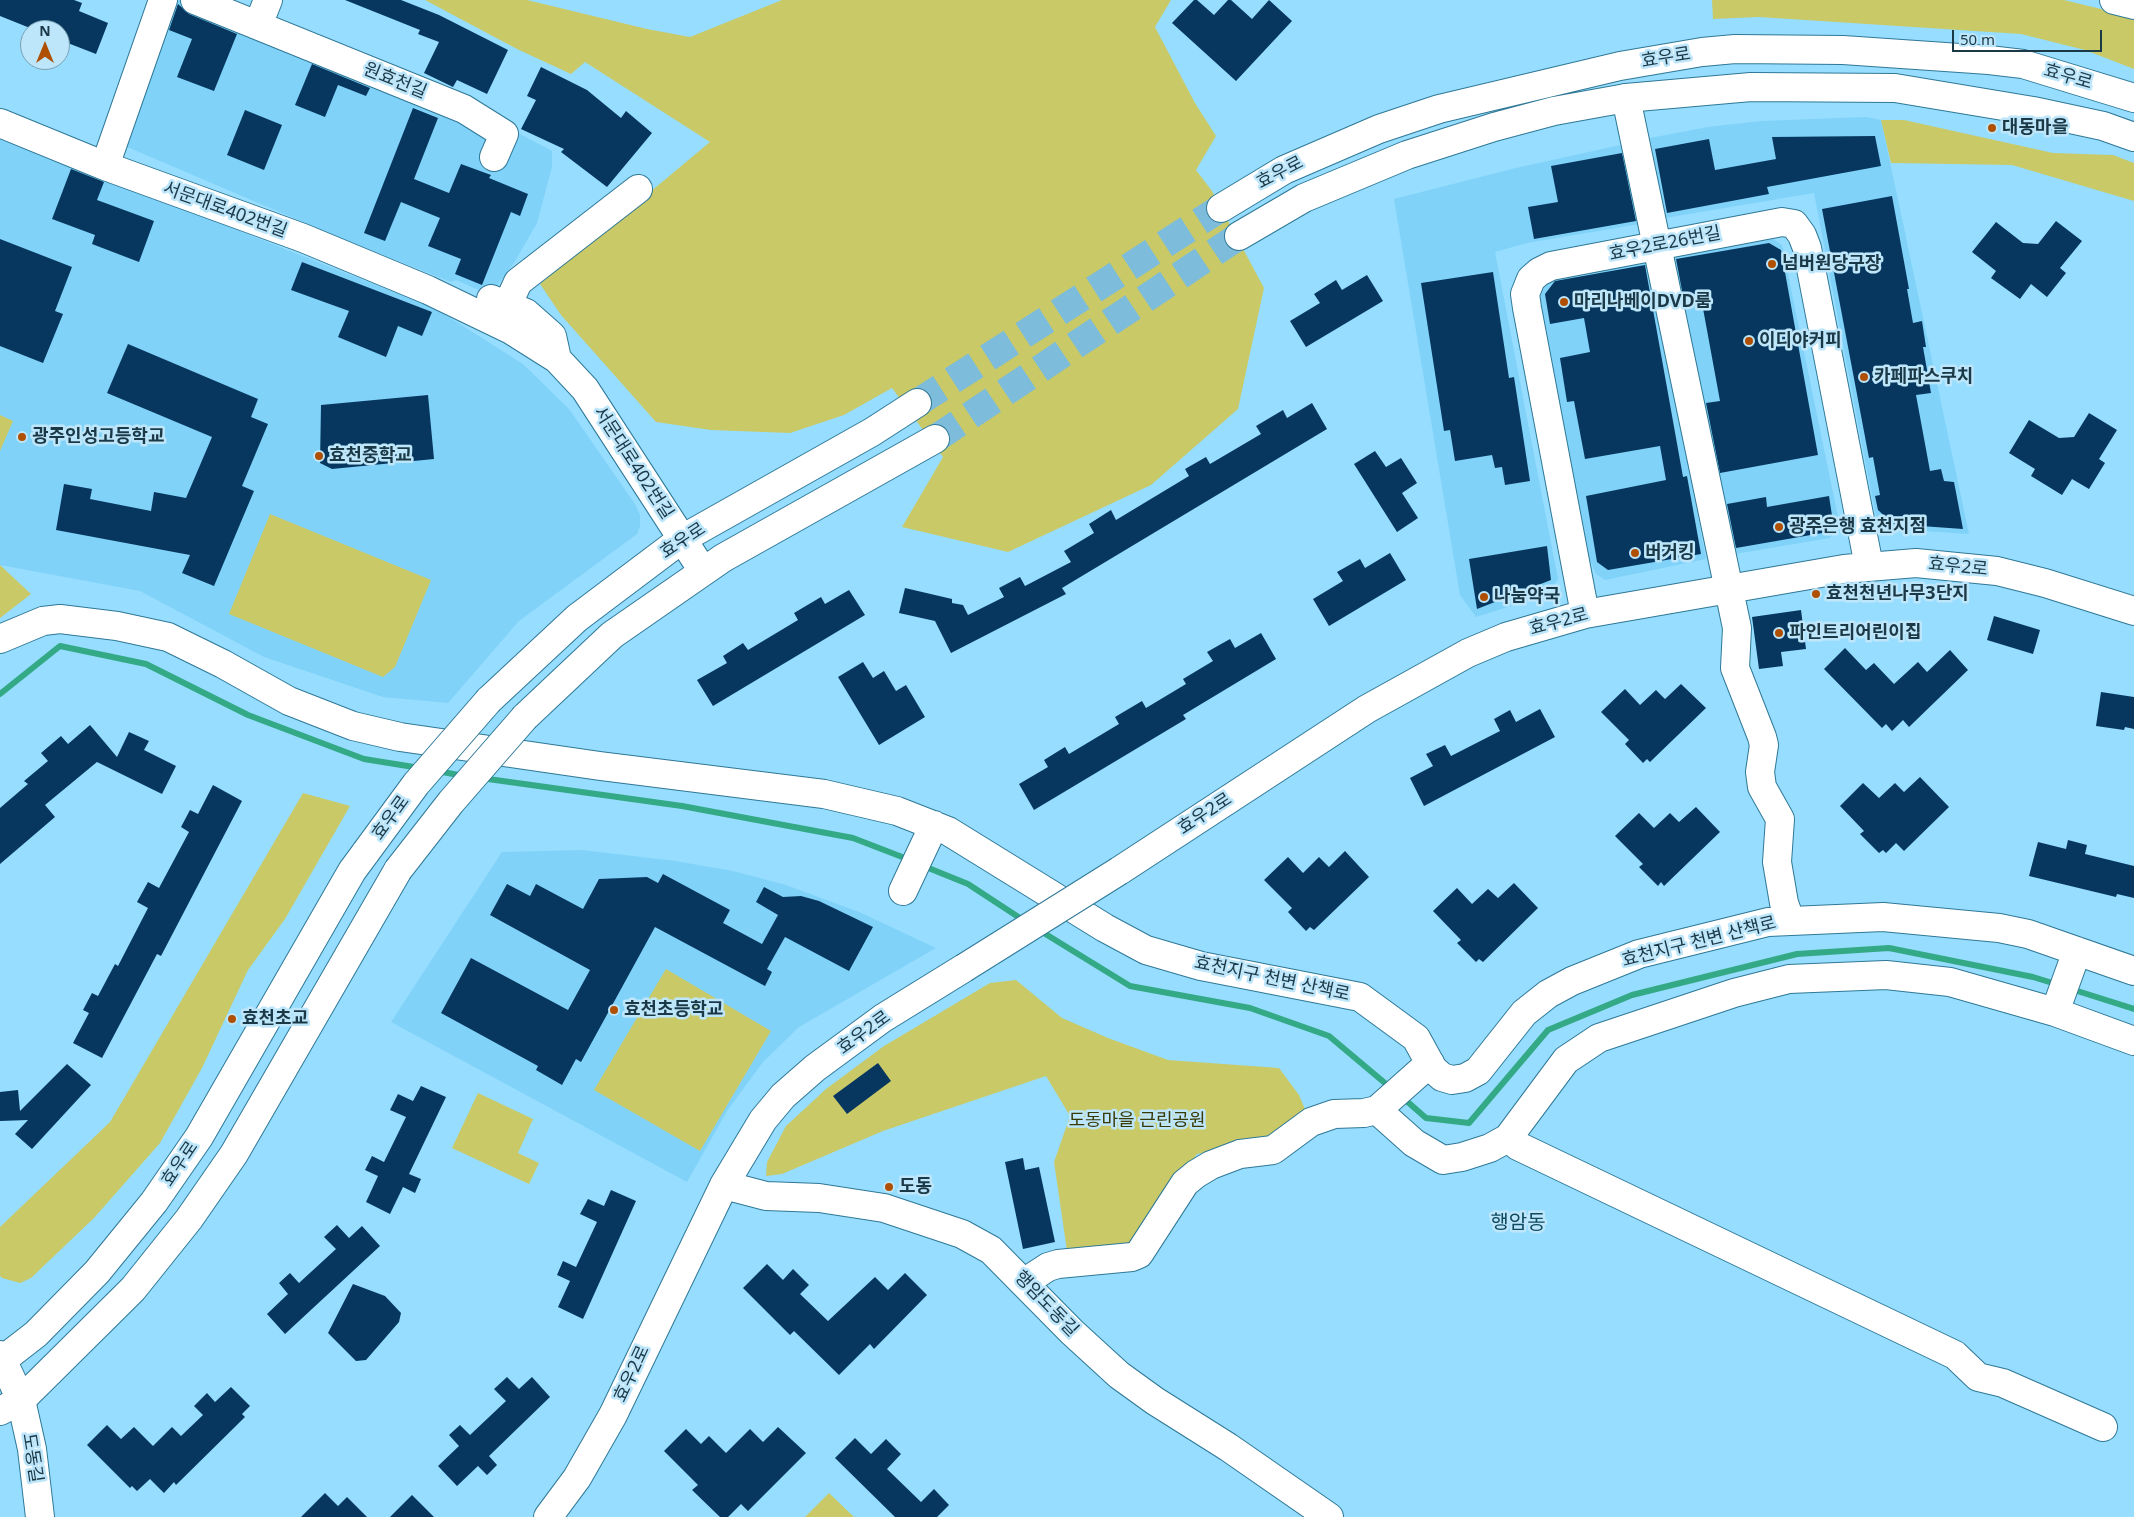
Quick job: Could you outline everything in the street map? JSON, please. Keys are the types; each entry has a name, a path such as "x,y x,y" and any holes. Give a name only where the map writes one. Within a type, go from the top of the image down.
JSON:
{"street":[{"path":"105,166 163,0"},
{"name":"원효천길","path":"195,0 464,109 504,134 494,157"},
{"path":"258,26 268,0"},
{"path":"2114,0 2134,5"},
{"name":"효우로","path":"1221,208 1284,170 1379,129 1438,109 1611,68 1702,52 1735,49 1844,50 1989,60 2023,64 2134,98"},
{"name":"효우로","path":"1239,236 1304,198 1337,182 1407,155 1502,124 1554,111 1626,98 1750,87 1895,88 2033,111 2103,126 2134,137"},
{"path":"1626,98 1737,628 1736,668 1764,745 1760,772 1762,787 1780,819 1777,862 1784,903 1790,920"},
{"name":"서문대로402번길","path":"0,123 105,166 303,238 448,300 510,330 557,359 585,389 703,571"},
{"path":"508,304 518,282 638,189"},
{"name":"효우2로26번길","path":"1585,614 1526,294 1531,279 1539,272 1552,266 1782,222 1794,224 1802,235 1807,248 1869,566"},
{"name":"서문대로402번길","path":"448,300 468,293 508,304 526,313 552,336 557,359"},
{"name":"효우로","path":"1,1359 36,1334 97,1272 154,1202 198,1137 348,879 366,852 416,784 490,700 577,618 682,539 872,432 917,403"},
{"name":"효우로","path":"11,1406 133,1289 189,1219 234,1154 398,870 451,802 525,717 612,635 703,571 935,439"},
{"name":"효우2로","path":"548,1517 578,1478 613,1414 724,1185 763,1120 783,1096 815,1068 883,1018 1119,871 1367,709 1468,653 1506,637 1585,614 1869,566 1916,563 1997,571 2045,583 2134,611"},
{"name":"효천지구 천변 산책로","path":"0,639 43,621 60,619 117,626 168,637 223,664 289,701 353,726 400,737 600,766 824,794 897,811 930,832 948,831 1105,928 1146,950 1202,966 1360,997 1416,1038 1430,1064 1442,1077 1452,1080 1464,1078 1481,1067 1524,1013 1548,994 1572,981 1639,954 1768,922 1883,917 1935,921 2028,934 2073,963 2134,971"},
{"path":"905,887 930,832"},
{"path":"2057,1006 2073,963"},
{"path":"1382,1106 1414,1143 1443,1160 1462,1157 1508,1138 1566,1060 1599,1038 1734,993 1789,979 1886,975 1950,982 2057,1006 2134,1041"},
{"path":"1024,1282 1048,1267 1058,1264 1132,1257 1139,1254 1185,1183 1196,1174 1211,1165 1240,1154 1273,1150 1311,1122 1334,1114 1364,1113 1382,1106 1430,1064"},
{"path":"1508,1138 1518,1146 1955,1355 1978,1377 2003,1383 2103,1427"},
{"name":"행암도동길","path":"724,1185 766,1196 819,1198 884,1208 962,1234 992,1250 1072,1332 1119,1375 1155,1401 1228,1448 1302,1508 1329,1517"},
{"name":"도동길","path":"1,1359 11,1406 32,1450 40,1517"}],"shaded area":[{"path":"169,0 184,0 505,126 552,151 552,167 537,223 514,263 490,295 456,280 451,282 331,234 125,146"},
{"path":"1866,117 1881,120 1969,534 1878,528 1814,193 1665,218 1650,138 1708,127 1761,121"},
{"name":"효천중학교","path":"0,136 436,309 523,364 569,409 635,504 640,515 640,526 637,534 519,621 448,703 383,697 264,657 140,591 0,565"},
{"path":"1625,144 1640,224 1527,243 1495,252 1558,579 1550,591 1536,598 1476,617 1460,595 1394,199 1516,168"},
{"path":"1773,239 1782,245 1839,522 1830,538 1729,555 1673,257"},
{"path":"1649,261 1706,559 1605,580 1596,574 1589,558 1537,292 1547,278"},
{"name":"효천초등학교","path":"582,850 675,861 733,871 786,885 859,912 936,948 799,1027 763,1062 727,1111 687,1182 391,1022 502,852"}],"green space":[{"path":"425,0 527,0 647,29 690,37 782,0 1171,0 1155,27 1195,103 1216,136 1196,170 1212,191 1264,288 1238,409 1151,485 1008,552 902,527 943,457 892,388 844,415 790,433 711,430 656,422 561,315 540,284 710,142 585,62 571,74 517,49"},
{"path":"1712,0 2064,0 2134,17 2134,69 2085,50 2021,34 1759,17 1713,19"},
{"path":"1881,120 1904,120 2053,153 2113,155 2134,163 2134,201 2012,165 1891,163"},
{"path":"0,415 13,421 0,451"},
{"path":"270,514 431,580 395,667 383,677 229,614"},
{"path":"0,565 31,594 0,618"},
{"path":"303,793 350,806 285,919 248,970 202,1068 160,1143 94,1218 31,1278 20,1283 2,1278 0,1276 0,1227 110,1122"},
{"path":"666,969 771,1031 700,1151 594,1090"},
{"name":"도동마을 근린공원","path":"1016,980 1062,1018 1108,1038 1168,1060 1279,1068 1299,1095 1307,1114 1267,1148 1245,1146 1197,1154 1128,1250 1067,1251 1054,1162 1070,1116 1046,1076 883,1131 782,1174 766,1176 767,1162 786,1126 826,1089 884,1046 990,983"},
{"path":"478,1093 533,1119 518,1153 539,1163 529,1184 452,1148"},
{"path":"829,1493 854,1517 805,1517"}],"building":[{"path":"0,0 74,0 82,3 79,11 108,23 96,54 70,44 70,20 20,20 20,24 0,16"},
{"path":"345,0 401,0 439,15 508,50 487,94 457,80 453,87 424,73 439,42 418,34 420,30"},
{"path":"1194,0 1197,0 1214,15 1228,0 1231,0 1252,19 1269,0 1292,21 1236,81 1172,23"},
{"path":"178,4 189,14 237,34 214,91 177,77 192,39 169,30"},
{"path":"312,64 370,88 366,96 338,85 325,117 295,105"},
{"path":"541,67 587,90 621,118 626,111 652,133 607,187 561,152 564,149 521,129 536,100 527,96"},
{"path":"413,108 438,118 414,179 449,193 461,164 491,175 489,178 528,194 520,216 511,212 482,285 455,274 461,259 428,246 440,218 401,202 385,241 364,233"},
{"path":"245,110 282,125 264,170 227,155"},
{"path":"1875,136 1881,166 1767,187 1769,194 1667,213 1655,149 1709,139 1715,170 1776,159 1772,137"},
{"path":"1622,153 1636,221 1534,239 1528,207 1558,202 1551,166"},
{"path":"71,169 104,182 97,200 154,221 139,262 92,244 95,235 52,219"},
{"path":"1892,196 1909,289 1907,289 1913,323 1922,321 1926,347 1923,347 1931,393 1916,395 1930,471 1941,469 1944,481 1954,482 1963,529 1893,524 1878,510 1875,496 1880,495 1873,457 1869,458 1822,209"},
{"path":"2056,221 2082,241 2060,268 2066,273 2047,297 2031,284 2020,299 1991,278 1996,271 1972,252 1996,222 2023,243 2038,244"},
{"path":"0,239 72,267 55,311 63,314 43,363 0,346"},
{"path":"1769,243 1781,250 1818,455 1720,473 1706,403 1720,401 1702,303 1700,303 1699,293 1683,296 1676,259"},
{"path":"302,262 432,312 422,336 398,326 386,357 338,337 349,311 291,290"},
{"path":"1645,265 1683,477 1687,476 1701,554 1608,570 1597,562 1586,496 1666,480 1660,446 1585,459 1574,401 1567,402 1560,358 1590,352 1584,318 1550,324 1545,294 1555,281"},
{"path":"1493,272 1509,378 1514,377 1530,481 1505,485 1502,467 1495,468 1492,455 1455,461 1450,430 1444,431 1421,283"},
{"path":"1367,275 1383,301 1306,347 1290,321 1320,303 1314,294 1336,280 1342,290"},
{"path":"128,344 258,399 251,417 268,424 242,486 254,491 214,586 182,573 190,555 56,530 64,484 92,489 90,499 151,511 154,492 186,498 212,437 107,393"},
{"path":"428,395 434,459 332,469 320,463 321,405"},
{"path":"1312,403 1327,429 1062,588 1066,594 951,653 935,621 899,613 905,588 952,599 952,603 963,605 968,615 1004,597 999,588 1020,577 1025,586 1071,562 1064,551 1094,533 1089,524 1111,510 1116,520 1189,476 1185,469 1206,457 1210,464 1261,434 1256,426 1283,410 1287,418"},
{"path":"2089,413 2117,430 2099,459 2105,463 2089,489 2072,479 2062,495 2031,476 2035,469 2009,453 2029,420 2059,438 2074,437"},
{"path":"1375,451 1386,467 1401,458 1417,483 1402,493 1418,518 1397,532 1354,464"},
{"name":"광주은행 효천지점","path":"1829,496 1833,522 1828,532 1736,548 1727,504 1766,497 1767,507"},
{"path":"1547,546 1551,580 1477,609 1469,559"},
{"path":"1390,553 1406,580 1329,626 1313,599 1343,581 1337,572 1360,559 1365,568"},
{"path":"849,590 865,615 713,706 697,680 727,663 723,656 743,643 748,650 798,620 794,613 821,597 825,604"},
{"name":"파인트리어린이집","path":"1801,610 1806,649 1781,652 1783,666 1759,669 1752,617"},
{"path":"1994,616 2040,630 2033,654 1987,640"},
{"path":"1261,633 1276,659 1183,715 1186,719 1034,810 1019,784 1048,767 1044,760 1065,747 1069,754 1119,724 1115,717 1142,701 1146,708 1186,684 1183,679 1213,661 1207,652 1230,639 1235,648"},
{"path":"1845,648 1866,670 1874,663 1894,684 1918,662 1927,672 1950,650 1968,670 1909,727 1903,720 1892,731 1886,724 1882,728 1824,669"},
{"path":"863,662 873,678 884,671 896,691 906,685 925,717 879,745 838,677"},
{"path":"1681,684 1706,708 1650,762 1647,759 1643,763 1625,744 1629,740 1601,712 1625,689 1640,705 1656,690 1665,699"},
{"path":"2101,692 2134,697 2134,729 2125,727 2124,730 2096,726"},
{"path":"1540,709 1555,737 1424,806 1410,778 1433,766 1426,754 1445,745 1451,756 1500,731 1494,719 1510,710 1516,722"},
{"path":"90,725 117,757 129,732 149,741 144,750 176,766 162,794 97,762 45,805 55,817 0,864 0,808 28,784 24,781 48,761 41,753 61,736 68,744"},
{"path":"1920,777 1949,807 1904,851 1896,843 1886,853 1883,850 1879,853 1860,834 1864,831 1840,806 1863,783 1879,798 1895,783 1904,792"},
{"path":"213,785 242,801 161,956 157,954 102,1058 73,1043 89,1013 83,1010 92,993 98,996 115,964 118,966 148,908 137,902 148,882 159,888 189,832 181,827 190,810 198,814"},
{"path":"1696,807 1720,832 1664,886 1661,882 1658,886 1639,867 1643,864 1615,836 1639,813 1654,828 1670,813 1679,822"},
{"path":"2068,840 2087,845 2085,854 2134,866 2134,898 2117,894 2116,897 2029,876 2038,842 2066,849"},
{"path":"1345,851 1369,877 1314,930 1310,927 1306,931 1288,912 1292,908 1264,880 1288,857 1303,873 1319,857 1329,867"},
{"path":"663,874 730,910 723,923 762,944 778,915 756,902 764,887 783,897 801,896 819,901 873,927 849,971 785,937 767,969 772,972 765,986 655,927 581,1062 576,1059 562,1085 536,1070 538,1066 441,1013 471,958 568,1010 590,970 490,915 507,884 530,896 536,884 583,909 599,879 647,877 658,883"},
{"path":"1514,883 1538,908 1483,962 1479,959 1476,962 1457,943 1461,940 1433,911 1457,888 1472,904 1488,889 1498,898"},
{"path":"878,1063 891,1081 847,1114 833,1096"},
{"path":"67,1064 91,1085 32,1149 15,1134 28,1120 0,1121 0,1092 18,1090 20,1111"},
{"path":"421,1086 446,1097 409,1174 421,1179 415,1193 403,1187 390,1214 366,1202 378,1176 365,1170 372,1156 384,1162 406,1117 390,1110 398,1094 413,1101"},
{"path":"1023,1158 1025,1170 1039,1167 1055,1242 1023,1249 1005,1162"},
{"path":"611,1190 636,1201 583,1319 558,1307 570,1281 557,1275 563,1261 576,1267 597,1222 580,1214 588,1199 604,1206"},
{"path":"337,1225 349,1238 362,1226 380,1246 285,1334 267,1314 288,1294 279,1283 290,1273 299,1283 336,1249 324,1237"},
{"path":"767,1264 783,1280 793,1269 809,1285 800,1294 828,1321 875,1277 888,1290 905,1273 927,1295 874,1349 870,1344 839,1375 794,1331 790,1335 743,1288"},
{"path":"353,1284 385,1296 401,1313 399,1322 366,1360 356,1361 328,1333"},
{"path":"507,1377 519,1389 532,1377 550,1397 489,1456 497,1465 487,1475 478,1466 457,1486 438,1466 459,1446 449,1435 460,1425 470,1435 506,1401 494,1389"},
{"path":"231,1387 250,1406 242,1414 245,1417 176,1485 174,1482 164,1493 150,1479 137,1491 132,1486 130,1488 87,1445 107,1425 121,1439 134,1427 153,1446 172,1427 181,1436 203,1415 194,1406 207,1393 215,1402"},
{"path":"778,1427 806,1453 748,1511 741,1504 728,1517 720,1517 692,1490 698,1485 664,1451 686,1429 701,1444 709,1436 726,1453 750,1429 763,1442"},
{"path":"855,1438 871,1454 886,1439 901,1454 887,1469 921,1502 934,1489 949,1505 937,1517 895,1517 835,1458"},
{"path":"325,1493 338,1506 347,1497 367,1517 301,1517"},
{"path":"412,1495 434,1517 390,1517"}],"waterway":[{"path":"0,694 60,646 146,664 248,715 364,759 420,768"},
{"path":"437,771 464,776"},
{"path":"481,778 682,806 853,838 910,860"},
{"path":"921,865 968,884 1026,922"},
{"path":"1039,930 1130,986 1250,1008 1329,1036 1392,1089"},
{"path":"1402,1097 1426,1118 1469,1123 1548,1030 1632,995 1797,954 1889,948 2033,977 2059,985"},
{"path":"2071,989 2134,1009"}],"tunnel":[{"path":"917,403 1221,208"},
{"path":"935,439 1239,236"}],"place":[{"name":"대동마을","path":"1992,128"},
{"name":"넘버원당구장","path":"1772,264"},
{"name":"마리나베이DVD룸","path":"1564,302"},
{"name":"이디야커피","path":"1749,341"},
{"name":"카페파스쿠치","path":"1864,377"},
{"name":"광주인성고등학교","path":"22,437"},
{"name":"효천중학교","path":"319,456"},
{"name":"광주은행 효천지점","path":"1779,527"},
{"name":"버거킹","path":"1635,553"},
{"name":"효천천년나무3단지","path":"1816,594"},
{"name":"나눔약국","path":"1484,597"},
{"name":"파인트리어린이집","path":"1779,633"},
{"name":"효천초등학교","path":"614,1010"},
{"name":"효천초교","path":"232,1019"},
{"name":"도동","path":"889,1187"}],"district":[{"name":"행암동","path":"1518,1223"}]}
